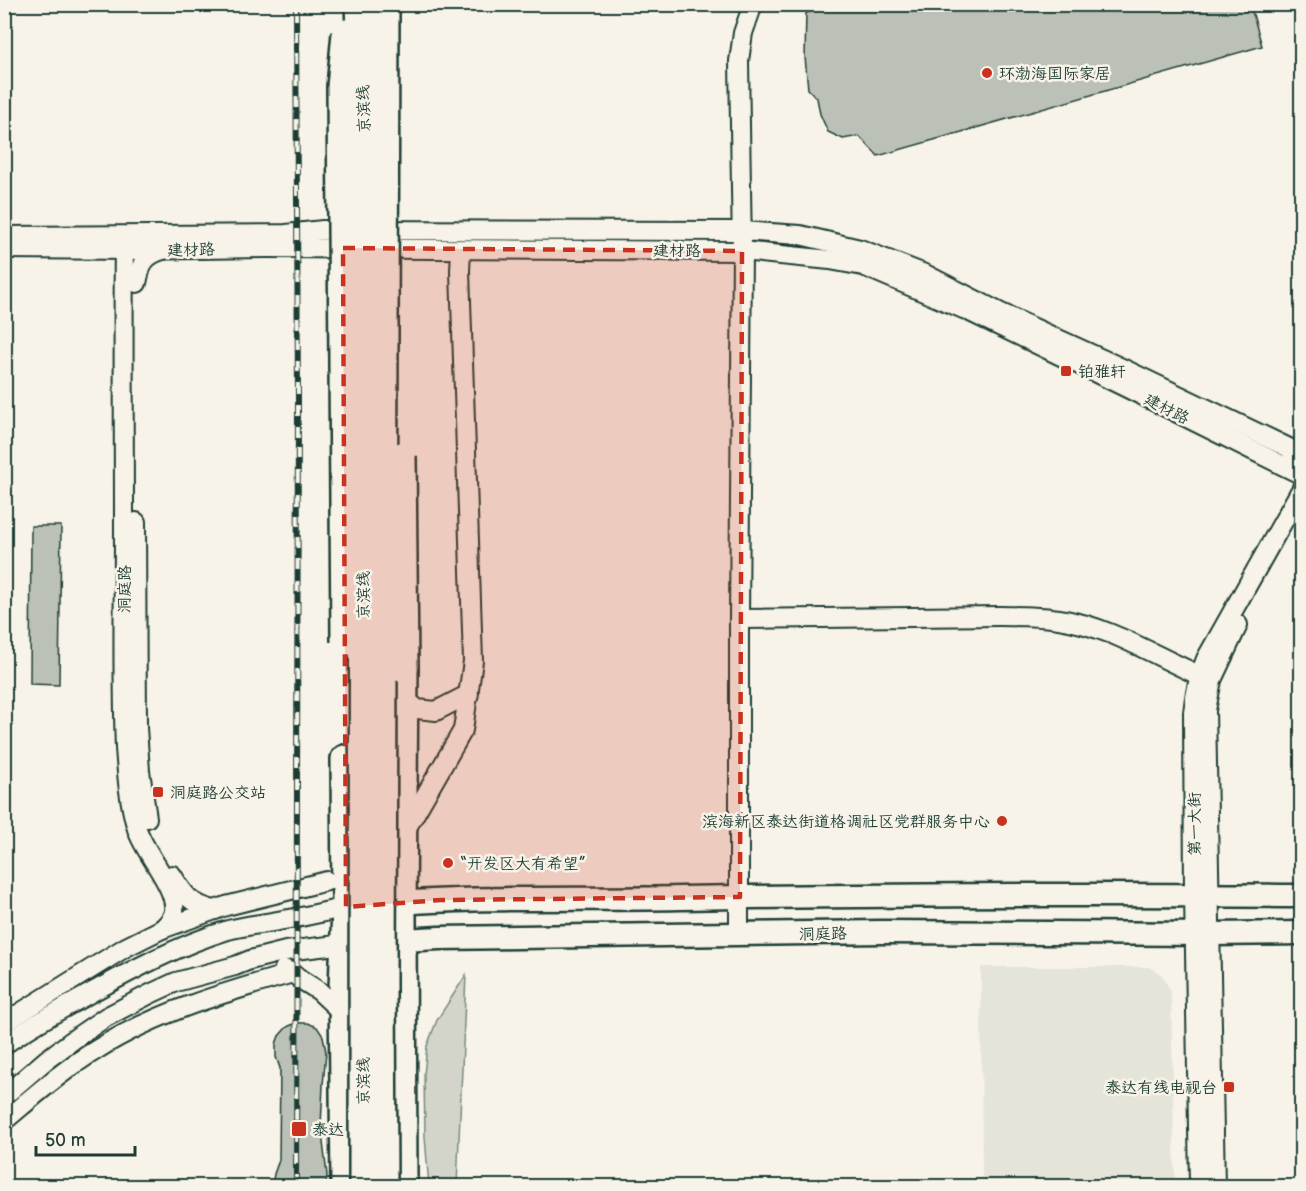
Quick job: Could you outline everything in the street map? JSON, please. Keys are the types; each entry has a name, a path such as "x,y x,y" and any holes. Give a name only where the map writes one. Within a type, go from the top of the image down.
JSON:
{"highway":[{"path":"345,1186 346,908 341,87 348,4"},
{"name":"京滨线","path":"359,4 364,128 363,1186"},
{"name":"京滨线","path":"383,1186 385,4"},
{"path":"391,4 401,125 405,699 402,835 403,1186"}],"main road":[{"path":"346,908 441,900 916,894 1302,896"},
{"name":"洞庭路","path":"345,944 439,938 882,932 1302,933"}],"street":[{"path":"739,934 742,231 739,61 743,33 753,4"},
{"path":"130,281 145,259 167,242 323,230 742,231 800,235 860,249 927,275 1001,313 1295,451 1302,463"},
{"path":"4,236 132,244"},
{"name":"建材路","path":"4,249 167,242 267,248 742,251 830,260 863,266 968,311 1302,475"},
{"name":"洞庭路","path":"132,244 124,676 126,762 137,829 144,846 170,889 173,902 174,911 171,920 162,929"},
{"path":"402,835 463,730 473,661 461,250"},
{"name":"洞庭路","path":"130,281 137,728 142,792 152,840 165,865 187,897 204,908 215,910"},
{"path":"1281,465 1294,483 1299,509"},
{"name":"第一大街","path":"1215,1186 1202,934 1193,712 1195,694 1205,677 1206,659 1299,509 1302,488"},
{"path":"739,619 1038,616 1061,619 1111,634 1205,677"},
{"path":"405,699 417,709 436,711 469,694"},
{"path":"4,1045 120,976 150,961 230,929 291,911 308,902 327,881 345,852"},
{"path":"4,1023 126,947 162,929 226,906 327,881"},
{"path":"230,929 346,908"},
{"name":"第一大街","path":"1199,1186 1202,934"},
{"path":"4,1096 46,1060 106,1017 150,993 176,982 250,960 286,951 345,944"},
{"path":"235,966 266,964 283,968 319,991 344,1017"},
{"path":"4,1121 61,1075 96,1050 129,1031 181,1008 293,973"}],"highlighted area":[{"path":"343,248 742,251 740,897 441,900 346,907"}],"shaded area":[{"path":"981,967 1149,967 1162,975 1171,992 1175,1186 982,1186"},
{"path":"466,975 457,1186 429,1186 424,1075 427,1046 437,1020"}],"building":[{"name":"环渤海国际家居","path":"836,4 1250,4 1262,46 878,156 859,136 843,139 828,132 820,114 817,98 808,89 805,57 806,13"},
{"path":"31,526 61,526 59,685 30,684"},
{"path":"297,1023 308,1023 317,1027 323,1036 326,1052 321,1126 327,1175 326,1186 272,1186 279,1160 280,1068 276,1057 276,1044 285,1029"}],"railway":[{"path":"296,4 298,400 296,1186"}],"place":[{"name":"环渤海国际家居","path":"987,73"},
{"name":"铂雅轩","path":"1066,371"},
{"name":"洞庭路公交站","path":"158,792"},
{"name":"滨海新区泰达街道格调社区党群服务中心","path":"1002,821"},
{"name":"“开发区大有希望”","path":"448,863"},
{"name":"泰达有线电视台","path":"1229,1087"},
{"name":"泰达","path":"299,1129"}]}
